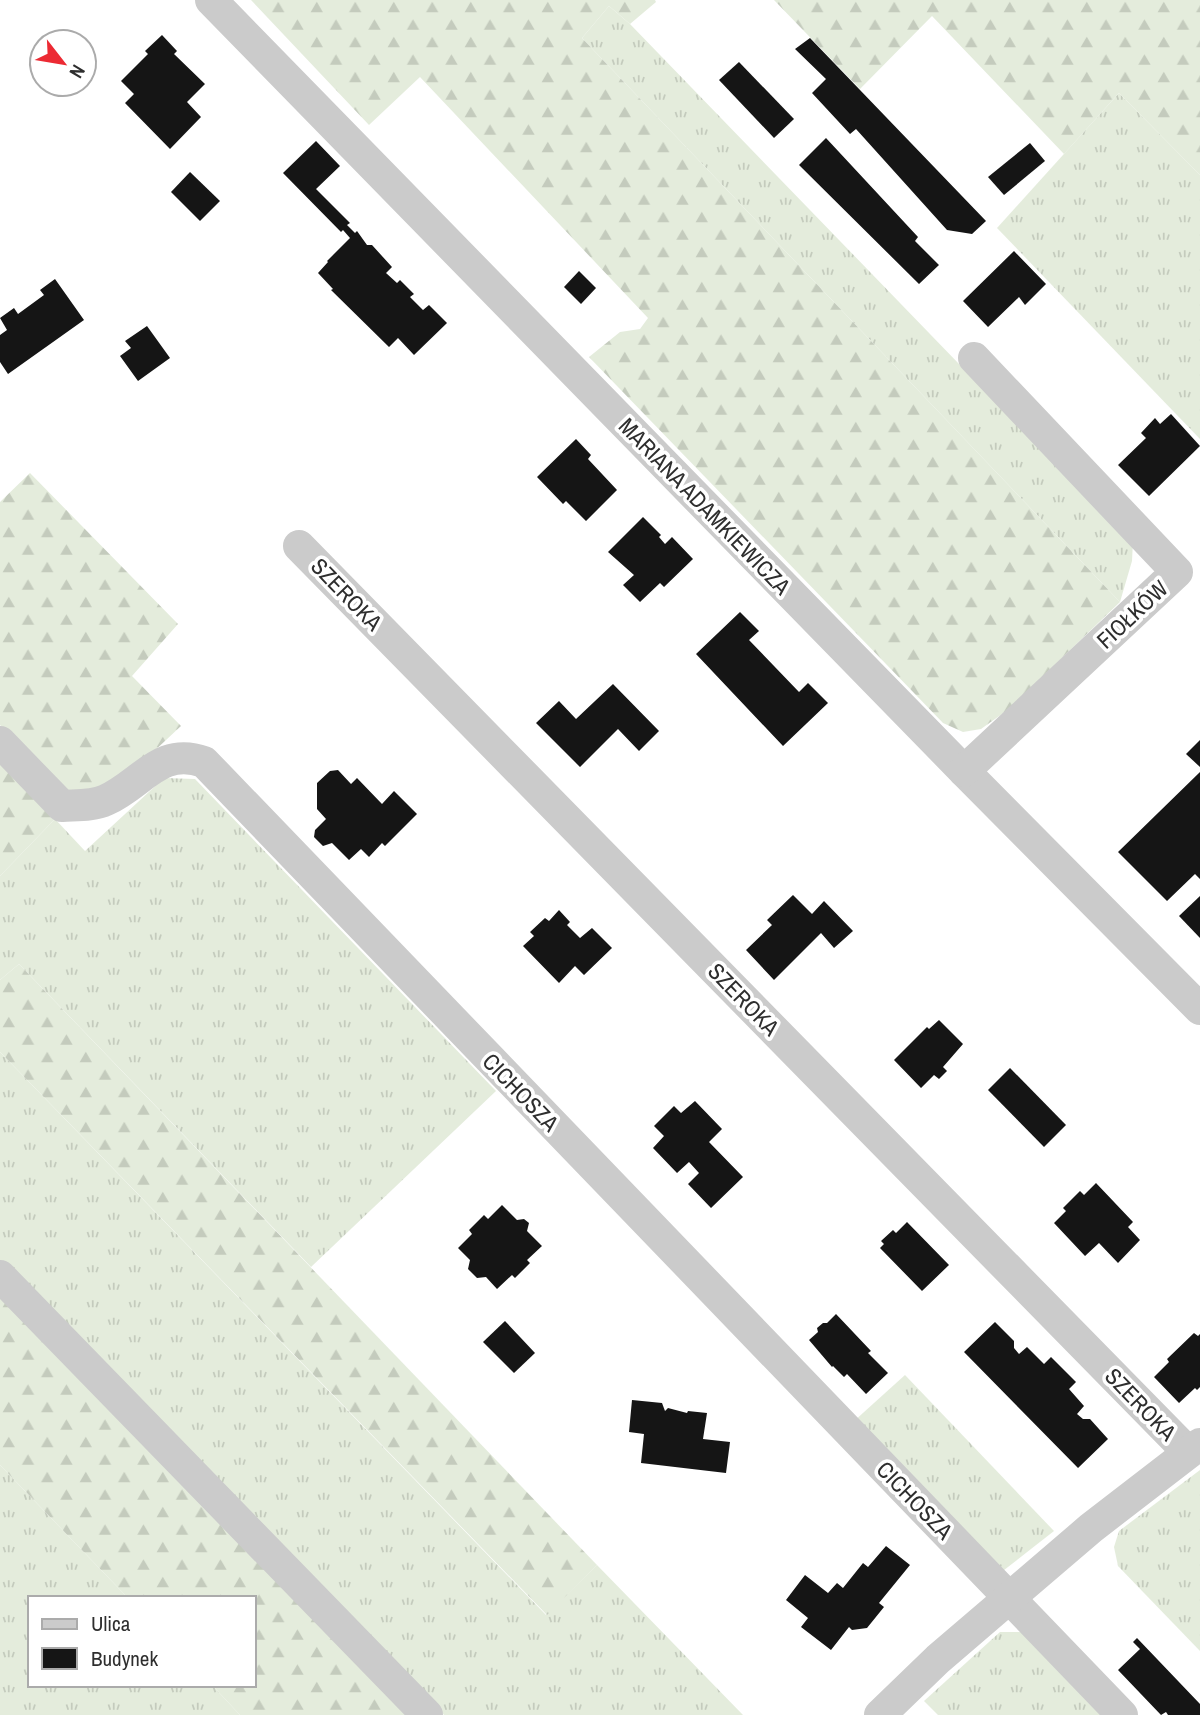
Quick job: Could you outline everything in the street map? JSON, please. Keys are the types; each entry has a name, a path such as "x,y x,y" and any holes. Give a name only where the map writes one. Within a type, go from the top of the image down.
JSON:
{"street":[{"name":"MARIANA ADAMKIEWICZA","path":"211,0 1200,1009"},
{"name":"FIOŁKÓW","path":"964,771 1177,572 974,358"},
{"name":"SZEROKA","path":"299,546 1194,1448 1091,1528 1009,1597 938,1658 880,1715"},
{"name":"CICHOSZA","path":"0,742 62,806 105,801 174,758 189,757 204,762 1009,1597"},
{"path":"0,1276 427,1715"},
{"path":"1009,1597 1122,1715"}],"green space":[{"path":"251,0 655,0 656,2 630,24 609,6 582,38 1120,602 1009,709 981,729 963,732 943,723 589,357 620,332 640,329 648,318 420,77 369,125"},
{"path":"774,0 1200,0 1200,175 1119,93 1064,154 932,16 860,89"},
{"path":"609,6 630,24 1133,541 1132,561 1120,602 582,38"},
{"path":"1119,93 1200,175 1200,439 997,228"},
{"path":"30,473 178,624 132,676 181,726 104,798 71,799 0,725 0,502"},
{"path":"0,764 55,819 0,876"},
{"path":"164,778 195,779 496,1091 311,1267 19,964 0,980 0,876 55,819 85,851"},
{"path":"19,964 597,1565 547,1615 0,1052 0,980"},
{"path":"0,1052 546,1615 597,1565 743,1715 444,1715 0,1262"},
{"path":"0,1289 409,1715 240,1715 214,1687 256,1687 256,1596 126,1596 0,1465"},
{"path":"905,1375 1054,1531 999,1574 853,1422"},
{"path":"0,1465 126,1596 28,1596 28,1687 214,1687 240,1715 0,1715"},
{"path":"1200,1470 1200,1651 1118,1566 1114,1547 1119,1531"},
{"path":"1000,1632 1028,1632 1108,1715 938,1715 924,1701"}],"building":[{"path":"162,35 177,51 174,54 205,84 187,102 201,117 170,149 125,103 134,94 121,81 148,54 145,51"},
{"path":"810,38 986,221 972,234 947,230 856,129 850,134 812,93 826,79 795,49"},
{"path":"739,62 794,119 774,138 719,80"},
{"path":"826,138 918,237 915,241 939,265 919,284 799,165"},
{"path":"316,141 340,166 316,189 350,223 347,225 355,233 357,231 367,245 372,245 392,267 386,273 397,283 400,280 414,294 410,297 423,310 429,305 447,323 414,355 398,338 389,347 331,290 333,289 318,273 350,238 283,173"},
{"path":"1030,143 1045,161 1004,195 988,177"},
{"path":"190,172 220,201 200,221 171,192"},
{"path":"1014,251 1046,284 1025,305 1019,297 988,327 963,301"},
{"path":"579,271 596,288 581,304 564,287"},
{"path":"55,279 84,320 8,374 0,362 0,335 7,330 0,318 14,308 18,314 44,295 40,290"},
{"path":"147,326 170,358 138,381 120,356 131,348 125,341"},
{"path":"1171,414 1200,446 1149,496 1118,465 1146,438 1141,433 1155,418 1160,424"},
{"path":"576,439 591,455 588,459 617,490 586,521 566,501 563,504 537,477"},
{"path":"643,517 661,535 659,537 665,544 672,537 693,559 664,587 660,583 640,602 623,585 634,575 608,552"},
{"path":"740,612 759,631 749,640 799,692 808,683 828,703 783,746 696,654"},
{"path":"613,684 659,731 639,751 618,729 580,767 536,723 559,701 576,719"},
{"path":"1200,740 1200,767 1186,754"},
{"path":"338,770 351,784 357,778 382,804 394,791 417,814 385,846 382,843 369,857 361,849 349,860 332,843 323,846 314,837 315,830 326,819 317,809 317,783 330,771"},
{"path":"1200,772 1200,879 1195,874 1167,901 1118,852"},
{"path":"793,895 812,914 824,901 853,931 834,948 821,933 774,980 746,950 772,925 767,920"},
{"path":"1200,896 1200,938 1179,916"},
{"path":"559,910 570,922 567,925 580,938 592,928 612,948 584,975 575,966 559,983 523,946 534,936 530,932 545,918 549,921"},
{"path":"939,1020 963,1044 943,1067 947,1071 939,1079 934,1075 921,1088 894,1060 927,1027 929,1029"},
{"path":"1010,1068 1066,1125 1044,1147 988,1090"},
{"path":"695,1101 722,1129 709,1142 743,1177 711,1208 688,1184 699,1173 689,1162 677,1173 653,1148 664,1136 654,1126 674,1106 681,1113"},
{"path":"1096,1183 1133,1222 1128,1227 1140,1240 1118,1263 1099,1243 1085,1256 1054,1223 1066,1211 1063,1208 1080,1191 1084,1195"},
{"path":"502,1205 517,1220 524,1219 529,1223 527,1231 542,1246 527,1260 530,1263 515,1278 512,1275 497,1289 486,1277 477,1278 468,1269 470,1260 458,1248 472,1234 469,1230 484,1215 488,1219"},
{"path":"907,1222 949,1265 922,1291 880,1248 884,1244 881,1241 893,1230 896,1233"},
{"path":"836,1314 888,1373 866,1394 847,1374 844,1377 832,1367 809,1340 818,1332 817,1328"},
{"path":"505,1321 535,1353 514,1373 483,1342"},
{"path":"995,1322 1014,1341 1014,1348 1019,1354 1027,1347 1044,1364 1051,1357 1076,1382 1069,1389 1084,1406 1077,1414 1083,1419 1090,1419 1108,1439 1078,1468 964,1352"},
{"path":"1194,1333 1198,1336 1200,1334 1200,1387 1197,1390 1195,1388 1179,1403 1154,1377 1169,1362 1167,1359"},
{"path":"632,1400 662,1403 665,1411 668,1408 687,1413 707,1413 703,1439 730,1442 726,1473 641,1463 644,1434 629,1432"},
{"path":"886,1546 910,1565 879,1603 884,1607 867,1628 852,1630 849,1627 831,1650 801,1627 808,1618 786,1600 805,1575 828,1593 837,1583 843,1588 863,1563 868,1567"},
{"path":"1137,1638 1200,1704 1200,1715 1168,1715 1166,1712 1161,1715 1118,1670 1140,1649 1133,1642"}]}
